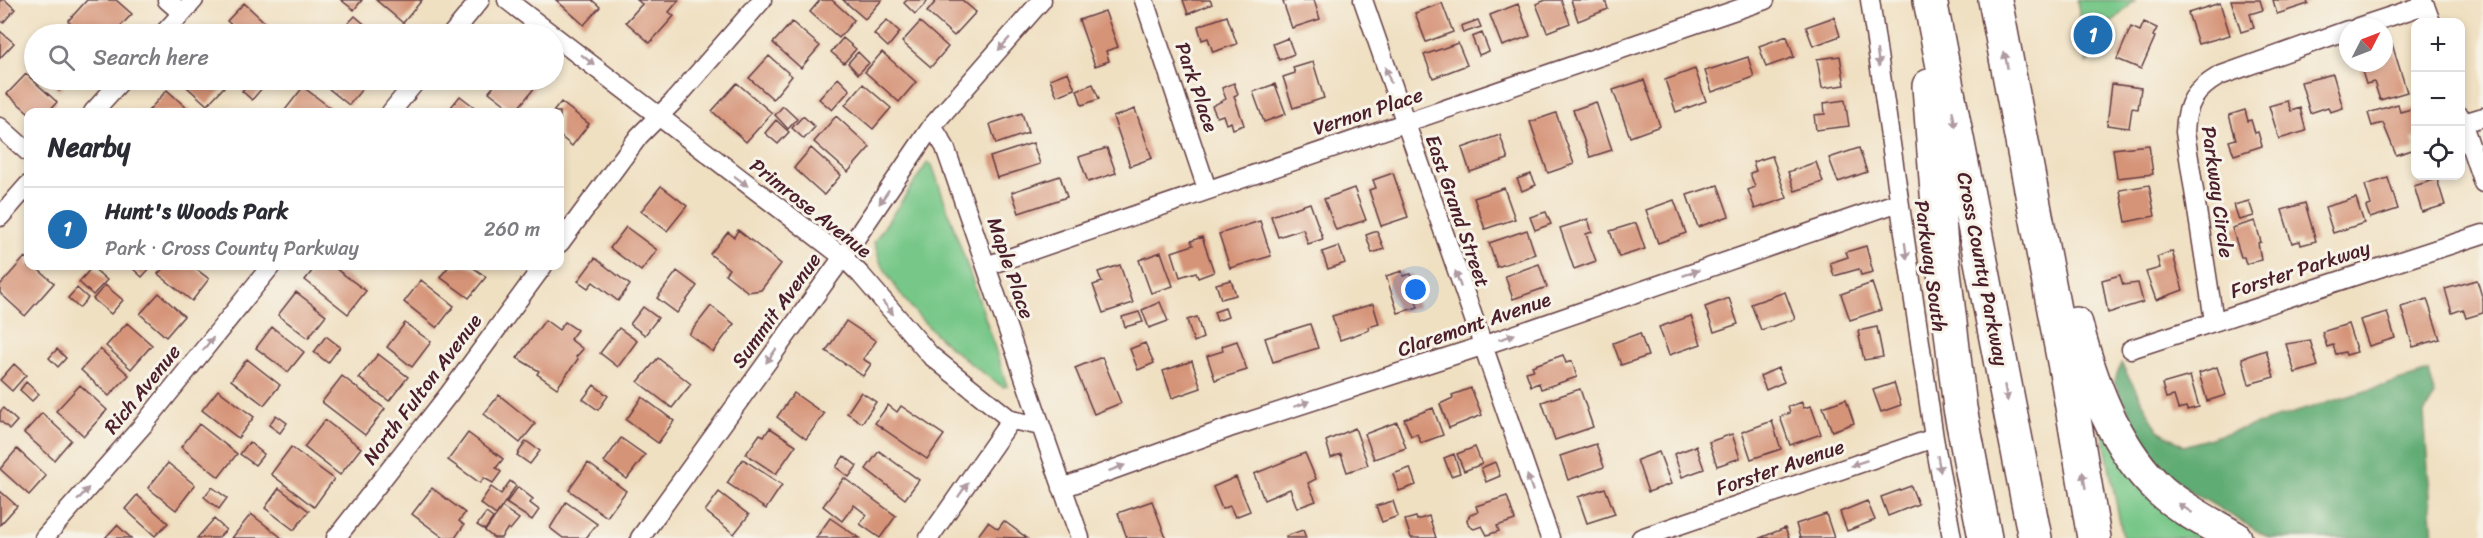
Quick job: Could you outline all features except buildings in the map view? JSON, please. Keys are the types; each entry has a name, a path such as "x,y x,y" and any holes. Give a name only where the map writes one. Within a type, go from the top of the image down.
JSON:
{"highway":[{"path":"1922,0 1941,246 1964,435 1985,538"},
{"name":"Cross County Parkway","path":"1930,0 2035,538"},
{"path":"1995,0 2068,383 2094,538"},
{"path":"2018,117 2083,351 2100,396 2116,429 2138,465 2162,491 2187,510 2235,538"}],"street":[{"path":"167,0 188,7 172,24"},
{"path":"460,24 480,0"},
{"name":"Primrose Avenue","path":"507,0 539,24"},
{"path":"564,238 639,136 673,102 762,0"},
{"name":"Summit Avenue","path":"640,538 843,257 932,126 1042,0"},
{"name":"Park Place","path":"1144,0 1207,189"},
{"name":"East Grand Street","path":"1363,0 1404,124 1550,538"},
{"name":"Vernon Place","path":"986,266 1765,0"},
{"name":"Parkway South","path":"1870,0 1934,438 1952,538"},
{"path":"2382,18 2424,2 2430,18"},
{"name":"Parkway Circle","path":"2214,321 2185,132 2186,116 2192,100 2201,87 2219,76 2339,33"},
{"name":"Primrose Avenue","path":"564,42 657,117 843,257 930,355 1011,420 1041,426"},
{"path":"97,108 113,90"},
{"path":"394,108 409,90"},
{"path":"2465,120 2483,117"},
{"name":"Maple Place","path":"932,126 945,147 1041,426"},
{"path":"2464,126 2483,183"},
{"path":"0,127 24,148"},
{"path":"0,217 24,190"},
{"name":"Claremont Avenue","path":"1062,488 1229,428 1482,346 1899,202"},
{"name":"Forster Parkway","path":"2130,349 2483,234"},
{"name":"Rich Avenue","path":"44,538 144,424 268,270"},
{"name":"North Fulton Avenue","path":"336,538 449,394 540,270"},
{"path":"929,538 1011,420"},
{"path":"1041,426 1080,538"},
{"name":"Forster Avenue","path":"1641,538 1934,438"}],"green space":[{"path":"2077,0 2135,0 2109,25 2087,63"},
{"path":"928,162 932,165 1007,386 1003,387 967,361 919,317 905,300 879,258 874,242"},
{"path":"2121,363 2158,430 2184,446 2429,372 2435,395 2424,413 2433,538 2269,538 2195,494 2171,476 2152,453 2114,382"},
{"path":"2102,429 2214,538 2123,538"}],"place":[{"name":"Hunt's Woods Park","path":"2093,35"}]}
